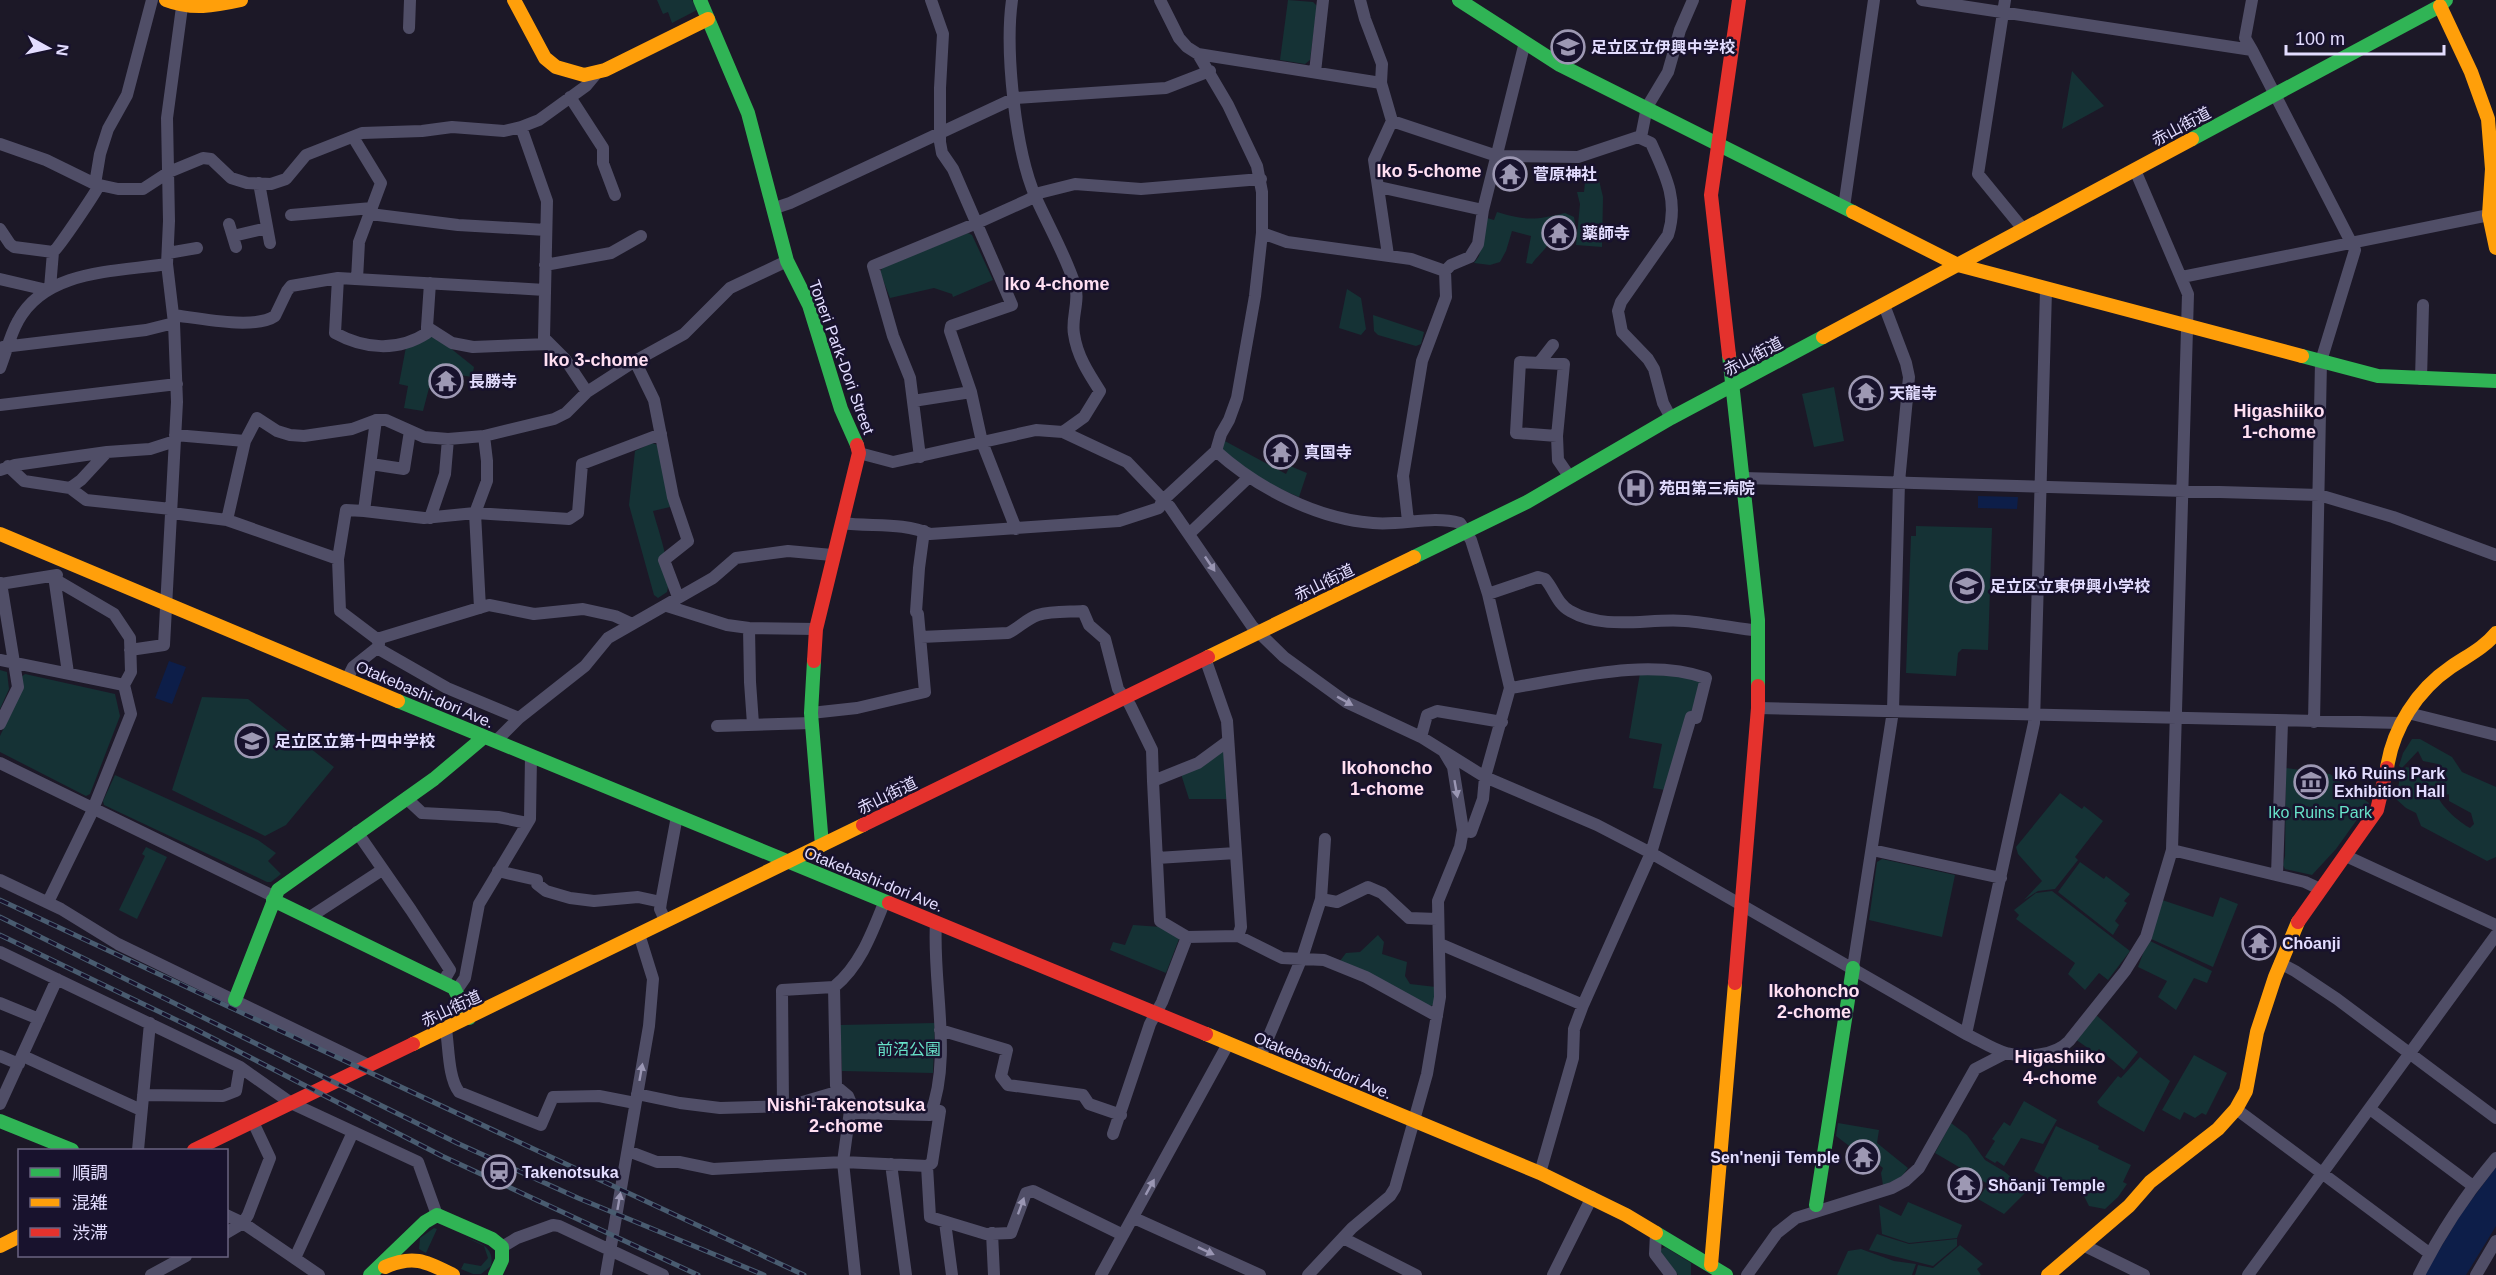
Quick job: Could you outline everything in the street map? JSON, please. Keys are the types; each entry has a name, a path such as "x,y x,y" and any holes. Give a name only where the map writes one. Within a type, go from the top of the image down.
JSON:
{"street":[{"path":"0,229 14,247 52,252 56,250 69,228 94,197 100,154 108,129 127,95 152,0"},
{"path":"166,0 182,7 210,7 241,0"},
{"path":"409,28 410,0"},
{"path":"514,0 545,58 556,67 572,73 596,74 708,19"},
{"name":"Toneri Park-Dori Street","path":"700,0 748,113 775,208 787,261 809,305 842,409 856,439 859,453 832,555 816,629 812,718 822,845"},
{"path":"931,0 943,34 940,134 942,153 953,170 1012,305 951,326 950,331 971,392 982,442 1016,529"},
{"path":"1012,0 1009,53 1019,139 1035,196 1063,251 1075,286 1077,294 1073,333 1082,364 1100,391 1095,404 1084,417 1063,432"},
{"path":"842,523 910,527 930,534 1119,521 1160,508 1162,501 1216,452 1219,438 1229,420 1241,381 1255,296 1262,233 1260,179 1257,166 1210,71 1198,54 1179,38 1160,0"},
{"path":"1315,72 1323,0"},
{"path":"1360,0 1382,64 1381,83 1392,120 1374,160 1388,255"},
{"path":"1459,0 1474,4 1560,65 1958,265 2378,376 2496,381"},
{"path":"1641,137 1647,108 1668,72 1680,30 1693,0"},
{"path":"1710,1270 1758,708 1759,631 1712,211 1717,143 1739,0"},
{"path":"1844,207 1874,0"},
{"path":"1922,0 2004,6 2252,50"},
{"path":"2252,0 2246,38 2355,250 2321,361 2314,722"},
{"path":"2443,3 2481,95 2488,119 2493,180 2489,215 2496,248"},
{"name":"赤山街道","path":"196,1149 368,1065 446,1030 665,920 1527,502 1671,418 2443,3"},
{"path":"2004,6 1978,174 2023,229"},
{"path":"130,650 164,645 177,384 167,259 169,172 167,118 182,7"},
{"path":"1408,521 1403,476 1422,361 1446,297 1445,271 1451,265 1470,257 1478,244 1483,210 1525,42"},
{"path":"1198,54 1381,83"},
{"path":"775,208 1015,98 1166,88 1210,71"},
{"path":"0,144 46,160 97,184 118,189 143,189 169,172 203,158 211,159 231,178 248,183 271,184 286,179 306,155 362,133 422,131 452,127 504,130 520,127 539,120 590,83 596,74"},
{"path":"570,97 603,148 603,163 615,195"},
{"path":"1392,120 1497,156 1578,157 1641,137 1651,143 1669,183 1673,207 1671,226 1668,235 1621,302 1619,323 1622,332 1648,359 1654,369 1663,403 1671,418"},
{"path":"520,127 548,201 544,338 565,359 587,392"},
{"path":"353,137 381,183 359,242 357,279"},
{"path":"859,453 892,462 1036,430 1063,432 1127,462 1190,534 1252,626 1284,657 1346,702 1421,737 1485,777 1597,825 1651,853 1966,1034 2006,1053 2046,1055 2061,1049 2069,1041 2125,971 2146,937 2172,849 2188,294 2135,170"},
{"path":"920,457 910,378 893,336 873,266 977,223 1039,193 1075,184 1141,189 1260,179"},
{"path":"259,183 270,243"},
{"path":"1379,186 1483,210"},
{"path":"291,214 371,211 458,225 546,230"},
{"path":"2182,277 2489,215"},
{"path":"233,236 267,228"},
{"path":"1262,233 1287,242 1411,259 1445,271"},
{"path":"545,265 611,253 640,236"},
{"path":"0,368 4,347 18,321 27,307 48,289 69,279 167,259 197,248"},
{"path":"48,289 52,252"},
{"path":"227,520 245,441 257,418 277,431 304,436 352,429 376,420 386,420 424,437 448,439 484,436 554,419 566,412 587,392 635,361 684,334 730,288 787,261"},
{"path":"338,278 335,333 351,341 393,347 412,343 427,333 430,283"},
{"path":"4,347 146,330 173,319 223,322 265,321 275,316 291,286 338,278 545,290"},
{"path":"0,279 48,289"},
{"path":"1966,1034 2035,714 2046,290"},
{"path":"1817,1207 1893,711 1899,482 1908,377 1904,357 1884,305"},
{"path":"2421,379 2426,312"},
{"path":"427,327 452,343 473,347 549,344"},
{"path":"1539,363 1553,345"},
{"path":"635,361 654,400 673,497 688,541 664,560 678,597"},
{"path":"1557,436 1516,433 1520,362 1564,364 1557,436 1558,460 1569,476"},
{"path":"0,405 177,384"},
{"path":"913,401 971,392"},
{"path":"364,511 376,420"},
{"path":"371,464 404,469 410,431"},
{"path":"519,718 447,688 377,644 340,611 338,559 346,510 430,518 475,513 569,519 578,513 582,464 661,434"},
{"path":"480,608 475,513 487,481 484,436"},
{"path":"4,468 107,452 150,449 175,438 245,441"},
{"path":"430,518 445,474 448,439"},
{"path":"70,488 81,480 107,452"},
{"path":"1216,452 1248,478 1325,513 1374,524 1432,519 1457,522 1466,531 1488,594 1510,688 1485,777 1483,798 1472,832 1463,830"},
{"path":"4,468 24,481 70,488 86,500 227,520 338,559"},
{"path":"1190,534 1248,478"},
{"path":"1743,478 2319,495 2393,517 2496,555"},
{"path":"717,726 812,718 925,692 921,637 916,612 924,531"},
{"name":"Otakebashi-dori Ave.","path":"0,534 884,903 936,922 1540,1173 1592,1197 1656,1233 1710,1270 1726,1275"},
{"path":"235,1000 279,890 519,718 585,666 608,639 713,578 736,558 788,551 832,555"},
{"path":"62,559 55,579 68,673"},
{"path":"1488,594 1538,577 1545,579 1563,606 1571,612 1589,618 1639,623 1663,620 1687,621 1759,631"},
{"path":"0,723 18,687 0,584 55,579 114,614 130,638 131,672 124,685 130,714 93,809 48,902"},
{"path":"347,679 353,667 377,644 489,605 534,614 583,609 615,616 632,624"},
{"path":"667,606 727,625 749,628 816,629"},
{"path":"921,637 1008,633 1040,614 1083,611 1089,625 1105,639 1118,689 1130,705 1152,750 1160,921 1187,937 1238,936 1282,958 1324,960 1356,972 1437,1016"},
{"path":"749,628 753,724"},
{"path":"2048,1275 2129,1206 2150,1182 2218,1129 2236,1109 2249,1083 2257,1032 2294,927 2371,820 2382,799 2389,756 2404,718 2439,675 2477,651 2496,633"},
{"path":"1205,658 1227,722 1241,927 1238,936"},
{"path":"0,660 124,685"},
{"path":"1510,688 1638,670 1670,670 1706,678 1696,718 1691,717 1651,853 1574,1029 1573,1058 1540,1173"},
{"path":"1758,708 2282,722 2404,718 2496,735"},
{"path":"1421,737 1427,715 1437,711 1502,722"},
{"path":"2277,876 2282,722"},
{"path":"1153,781 1198,763 1228,741"},
{"path":"1309,1275 1343,1238 1390,1196 1395,1188 1427,1074 1440,998 1438,901 1460,847 1463,830 1452,767 1444,751"},
{"path":"456,991 465,978 479,904 527,823 531,797 531,756"},
{"path":"0,763 443,982 456,991 469,1018"},
{"path":"406,798 422,813 498,817 527,823"},
{"path":"665,920 660,909 677,816"},
{"path":"357,832 450,970 443,982"},
{"path":"1260,1057 1300,960 1322,898 1325,839"},
{"path":"2172,849 2320,889"},
{"path":"1872,850 2001,878"},
{"path":"1157,858 1236,853"},
{"path":"2346,856 2496,925"},
{"path":"309,917 382,870"},
{"path":"498,871 537,880 537,884 546,891 570,898 594,901 638,897 661,902"},
{"path":"0,880 48,902 118,944 368,1065"},
{"path":"1322,898 1336,902 1368,887 1382,893 1409,918 1437,919"},
{"path":"783,1106 782,990 834,987 845,978 863,951 884,903"},
{"path":"850,1113 930,1115 939,1071 940,1030 936,922"},
{"path":"606,1275 649,1026 653,979 639,934"},
{"path":"2248,1275 2496,935"},
{"path":"1113,1134 1150,1024 1187,937"},
{"path":"1440,944 1583,1005"},
{"path":"0,952 240,1067 291,1103 418,1162 437,1215 492,1239 502,1248 502,1260 495,1275"},
{"path":"2280,963 2337,999 2496,1118"},
{"path":"0,1104 57,979"},
{"path":"834,987 836,1086 848,1096 851,1103 843,1162 855,1275"},
{"path":"0,1003 39,1019"},
{"path":"138,1149 150,1023"},
{"path":"446,1030 452,1073 459,1092 541,1125 553,1097 599,1096 720,1108 783,1106 840,1090"},
{"path":"940,1030 1007,1050 1001,1076 1008,1085 1083,1095 1089,1104 1121,1115"},
{"path":"1101,1275 1228,1044"},
{"path":"1747,1275 1777,1233 1796,1218 1817,1207 1892,1188 1905,1181 1930,1153 1975,1069 2006,1053"},
{"path":"0,1056 21,1060 141,1110"},
{"path":"143,1095 223,1096 236,1091 240,1067"},
{"path":"2370,1108 2473,1186"},
{"path":"2236,1109 2429,1253"},
{"path":"628,1151 657,1162 679,1162 713,1169 843,1162 927,1166 932,1163 940,1111 932,1110"},
{"path":"0,1121 70,1149"},
{"path":"228,1232 243,1223 270,1158 253,1122"},
{"path":"295,1258 353,1132"},
{"path":"2419,1275 2429,1253 2473,1186 2496,1158"},
{"path":"891,1164 906,1275"},
{"path":"927,1166 930,1217 986,1234 1011,1233 1026,1193 1033,1191 1123,1235"},
{"path":"1554,1275 1592,1197"},
{"path":"371,1275 413,1233 437,1215"},
{"path":"228,1216 243,1223 319,1275"},
{"path":"1134,1218 1260,1275"},
{"path":"945,1222 952,1275"},
{"path":"502,1248 517,1238 553,1225 559,1226 663,1275"},
{"path":"413,1233 416,1258"},
{"path":"992,1233 994,1275"},
{"path":"1656,1233 1655,1254 1671,1275"},
{"path":"0,1246 18,1237"},
{"path":"1343,1238 1414,1275"},
{"path":"2476,1275 2496,1241"},
{"path":"2083,1245 2144,1275"},
{"path":"151,1275 184,1257"},
{"path":"371,1275 399,1261 416,1258 453,1275"}],"green space":[{"path":"657,0 692,0 697,10 672,23 668,12 663,14"},
{"path":"1288,0 1313,2 1317,6 1310,60 1305,64 1280,60"},
{"path":"2072,71 2104,106 2062,129"},
{"path":"1598,176 1603,197 1602,247 1576,245 1580,204 1577,192 1584,192 1585,182"},
{"path":"1497,212 1531,219 1565,213 1574,217 1575,231 1572,243 1570,246 1549,242 1532,264 1526,263 1531,236 1512,231 1500,262 1490,265 1474,263 1479,256 1487,218 1494,220"},
{"path":"968,233 972,235 993,280 953,297 952,294 934,288 890,298 880,272 883,267"},
{"path":"1347,289 1361,298 1366,329 1361,335 1339,328"},
{"path":"1373,315 1424,332 1421,344 1416,346 1378,335 1374,331"},
{"path":"434,335 474,367 472,377 436,371 433,388 429,388 423,411 404,408 408,386 399,384 406,347"},
{"path":"1834,387 1844,441 1814,447 1802,394"},
{"path":"1223,440 1286,474 1290,466 1307,473 1299,497 1268,484 1222,452"},
{"path":"652,443 658,445 670,507 653,511 668,573 667,592 658,598 654,595 629,505 635,451"},
{"path":"1916,526 1992,528 1988,650 1962,649 1958,653 1956,676 1906,673 1911,536 1916,536"},
{"path":"0,670 7,672 9,689 0,709"},
{"path":"1640,673 1672,674 1701,681 1693,714 1665,790 1653,788 1662,744 1629,738"},
{"path":"25,674 115,694 120,716 90,794 86,796 0,752 0,736 22,690 20,678"},
{"path":"202,697 248,699 334,767 286,825 265,836 172,790"},
{"path":"2412,739 2420,739 2452,757 2462,772 2496,787 2496,857 2487,861 2421,826 2416,813 2396,799 2400,777 2406,767 2416,769 2422,776 2444,776 2447,781 2445,769 2438,764 2423,761 2418,751 2402,768 2399,766 2403,753","holes":["2449,794 2449,801 2471,813 2474,824 2470,828 2452,814 2438,797"]},
{"path":"1226,748 1229,799 1189,799 1181,774"},
{"name":"Iko Ruins Park","path":"2286,768 2330,774 2369,803 2336,849 2312,875 2285,869 2283,865"},
{"path":"115,775 258,840 276,853 268,861 281,874 271,882 267,882 104,805 103,801"},
{"path":"2060,793 2082,809 2084,806 2103,821 2075,857 2078,860 2055,889 2038,891 2024,900 2042,881 2018,854 2016,847"},
{"path":"146,847 167,857 137,919 119,910 145,856 142,854"},
{"path":"1882,859 1955,875 1942,937 1869,920 1877,862"},
{"path":"2080,862 2104,879 2106,876 2130,894 2124,901 2127,903 2115,921 2119,925 2113,935 2058,892"},
{"path":"2052,891 2130,951 2108,980 2099,973 2085,990 2068,974 2075,963 2016,919 2019,915 2014,910 2036,893"},
{"path":"2220,897 2238,904 2213,967 2149,938 2159,899 2213,917"},
{"path":"1133,925 1161,927 1179,939 1166,973 1110,950 1113,942 1125,945"},
{"path":"1378,935 1384,942 1382,954 1407,962 1405,976 1410,984 1436,987 1435,1005 1429,1006 1340,961 1346,953 1360,952"},
{"path":"2148,940 2212,971 2207,983 2194,978 2176,1010 2158,997 2167,981 2138,967"},
{"path":"2095,1014 2138,1052 2124,1070 2099,1049 2095,1053 2075,1039"},
{"name":"前沼公園","path":"935,1023 933,1073 842,1071 840,1025"},
{"path":"2194,1055 2227,1073 2206,1115 2202,1113 2195,1118 2184,1112 2180,1120 2162,1110"},
{"path":"2140,1057 2170,1081 2144,1132 2097,1102 2118,1076 2121,1078"},
{"path":"2024,1101 2057,1120 2043,1144 2021,1138 2004,1166 1997,1161 1995,1163 1985,1157 1995,1141 1992,1139 2004,1122 2010,1126"},
{"path":"1838,1123 1879,1130 1877,1143 1908,1168 1900,1179 1883,1185 1881,1173 1883,1168 1855,1145 1852,1148 1836,1136"},
{"path":"1951,1123 1967,1135 1985,1160 2005,1172 2027,1191 2004,1214 1978,1199 1988,1184 1935,1153"},
{"path":"2056,1126 2099,1146 2098,1149 2131,1165 2123,1182 2127,1184 2118,1197 2105,1209 2089,1206 2079,1186 2062,1184 2060,1186 2034,1171"},
{"path":"1908,1202 1962,1225 1957,1238 1909,1243 1882,1234 1879,1205 1901,1216"},
{"path":"434,1228 437,1229 426,1253 419,1249 420,1238"},
{"path":"1877,1234 1909,1244 1957,1239 1957,1246 1933,1266 1869,1250"},
{"path":"1960,1245 1983,1264 1977,1269 1981,1275 1915,1275 1918,1265 1933,1268"},
{"path":"484,1246 491,1254 491,1266 481,1274 473,1274 461,1269 464,1263 481,1266 488,1258"},
{"path":"1665,1247 1691,1263 1691,1275 1678,1275 1661,1253 1661,1249"},
{"path":"1861,1249 1894,1261 1916,1264 1912,1275 1837,1275 1848,1251"}],"water":[{"path":"1978,496 2018,497 2017,509 1978,508"},
{"path":"169,661 186,667 172,704 155,698"},
{"path":"2496,1167 2496,1226 2466,1275 2424,1275 2461,1214"}],"railway":[{"path":"0,900 804,1275"},
{"path":"0,917 457,1143 578,1198 764,1275"},
{"path":"0,935 193,1028 442,1156 698,1275"}],"traffic: fast":[{"path":"700,0 748,113 787,261 809,305 841,409 857,445"},
{"path":"1459,0 1560,65 1853,212"},
{"path":"2192,139 2440,6 2446,0"},
{"path":"1414,557 1527,502 1671,418 1823,337"},
{"path":"1729,355 1758,620 1758,686"},
{"path":"2302,356 2378,376 2496,381"},
{"path":"814,661 811,713 822,845"},
{"path":"398,701 889,903"},
{"path":"235,1000 278,890 434,779 484,737"},
{"path":"273,900 454,988 469,1018"},
{"path":"1816,1205 1853,968"},
{"path":"0,1121 70,1149"},
{"path":"370,1275 425,1222 437,1215 492,1239 502,1247 502,1260 495,1275"},
{"path":"1656,1233 1726,1275"}],"traffic: slow":[{"path":"166,0 185,5 203,6 241,0"},
{"path":"514,0 545,58 556,67 584,75 605,70 708,19"},
{"path":"2440,6 2471,72 2488,119 2492,169 2489,215 2496,248"},
{"path":"1823,337 2192,139"},
{"path":"1853,212 1958,265 2302,356"},
{"path":"0,534 398,701"},
{"path":"1208,657 1414,557"},
{"path":"2387,768 2401,725 2417,699 2439,676 2481,647 2496,633"},
{"path":"413,1044 863,825"},
{"path":"2048,1275 2129,1206 2150,1182 2218,1129 2236,1109 2246,1091 2257,1032 2275,977 2298,922"},
{"path":"1711,1265 1735,983"},
{"path":"1206,1034 1540,1173 1626,1215 1656,1233"},
{"path":"0,1246 18,1237"},
{"path":"385,1267 412,1260 428,1263 453,1275"}],"traffic: jam":[{"path":"1729,355 1711,195 1739,0"},
{"path":"814,661 816,629 859,453 857,445"},
{"path":"863,825 1208,657"},
{"path":"1735,983 1758,686"},
{"path":"2298,922 2377,810 2387,768"},
{"path":"889,903 1206,1034"},
{"path":"196,1149 413,1044"}],"place":[{"name":"足立区立伊興中学校","path":"1568,47"},
{"name":"菅原神社","path":"1510,174"},
{"name":"薬師寺","path":"1559,233"},
{"name":"長勝寺","path":"446,381"},
{"name":"天龍寺","path":"1866,393"},
{"name":"真国寺","path":"1281,452"},
{"name":"苑田第三病院","path":"1636,488"},
{"name":"足立区立東伊興小学校","path":"1967,586"},
{"name":"足立区立第十四中学校","path":"252,741"},
{"name":"Ikō Ruins Park Exhibition Hall","path":"2311,782"},
{"name":"Chōanji","path":"2259,943"},
{"name":"Sen'nenji Temple","path":"1863,1157"},
{"name":"Takenotsuka","path":"499,1172"},
{"name":"Shōanji Temple","path":"1965,1185"}],"district":[{"name":"Iko 5-chome","path":"1429,171"},
{"name":"Iko 4-chome","path":"1057,284"},
{"name":"Iko 3-chome","path":"596,360"},
{"name":"Higashiiko 1-chome","path":"2279,421"},
{"name":"Ikohoncho 1-chome","path":"1387,778"},
{"name":"Ikohoncho 2-chome","path":"1814,1001"},
{"name":"Higashiiko 4-chome","path":"2060,1067"},
{"name":"Nishi-Takenotsuka 2-chome","path":"846,1115"}]}
